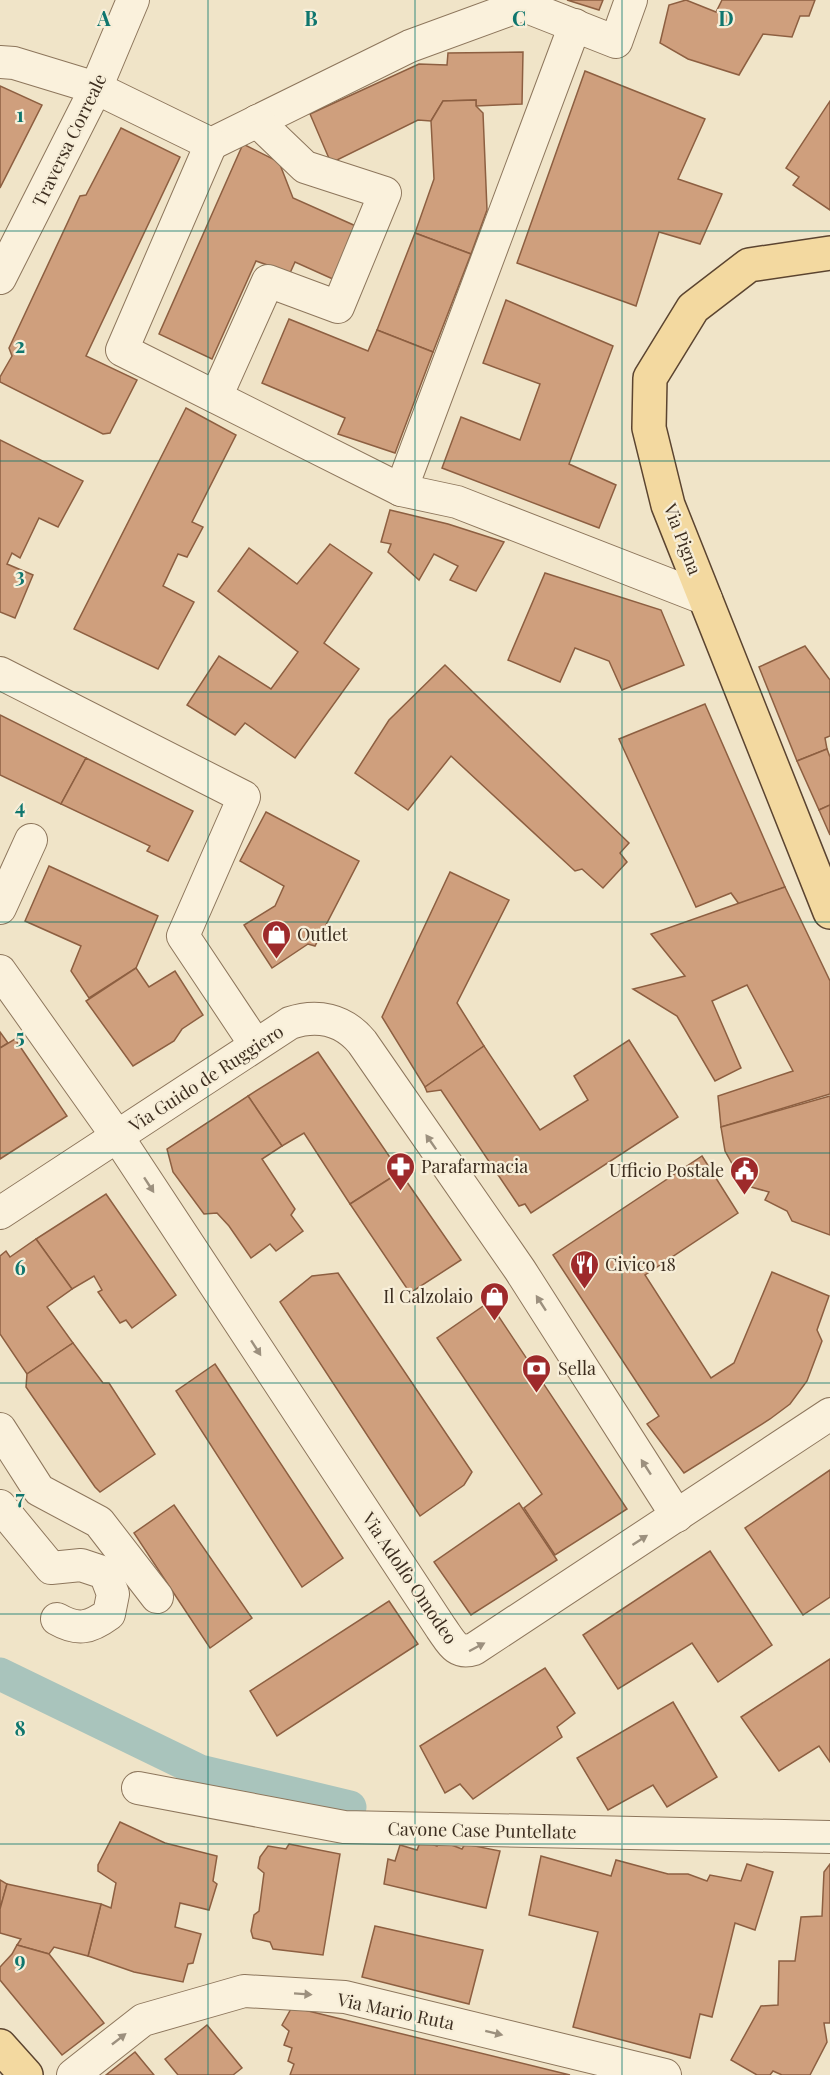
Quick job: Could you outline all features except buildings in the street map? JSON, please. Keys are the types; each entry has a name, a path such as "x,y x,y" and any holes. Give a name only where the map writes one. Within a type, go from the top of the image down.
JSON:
{"main road":[{"name":"Via Pigna","path":"830,254 750,265 693,308 650,378 649,428 668,505 830,912"},
{"path":"0,2046 26,2075"}],"street":[{"name":"Traversa Correale","path":"0,278 96,88 133,0"},
{"path":"631,0 616,42 522,5 410,46 211,144 122,350 401,490 457,502 706,599"},
{"path":"401,490 575,25"},
{"path":"0,62 14,63 96,88 211,144"},
{"path":"216,397 268,281 338,307 385,193 305,167 257,121"},
{"path":"0,673 244,797 183,936 255,1044"},
{"path":"0,908 31,840"},
{"path":"0,970 117,1136"},
{"name":"Via Guido de Ruggiero","path":"0,1213 290,1023 305,1018 337,1022 353,1031 520,1270 678,1516"},
{"name":"Via Adolfo Omodeo","path":"117,1136 441,1628 458,1649 465,1652 474,1649 678,1516 830,1414"},
{"path":"0,1429 39,1490 99,1522 157,1597"},
{"path":"0,1506 51,1568 81,1565 105,1573 113,1594 109,1614 93,1626 70,1626 57,1618"},
{"name":"Cavone Case Puntellate","path":"138,1788 344,1827 830,1837"},
{"name":"Via Mario Ruta","path":"73,2075 143,2020 244,1991 345,1997 663,2075"}],"waterway":[{"path":"0,1674 200,1771 350,1807"}],"place":[{"name":"Outlet","path":"276,960"},
{"name":"Parafarmacia","path":"400,1192"},
{"name":"Ufficio Postale","path":"745,1196"},
{"name":"Civico 18","path":"584,1290"},
{"name":"Il Calzolaio","path":"494,1322"},
{"name":"Sella","path":"537,1394"}]}
